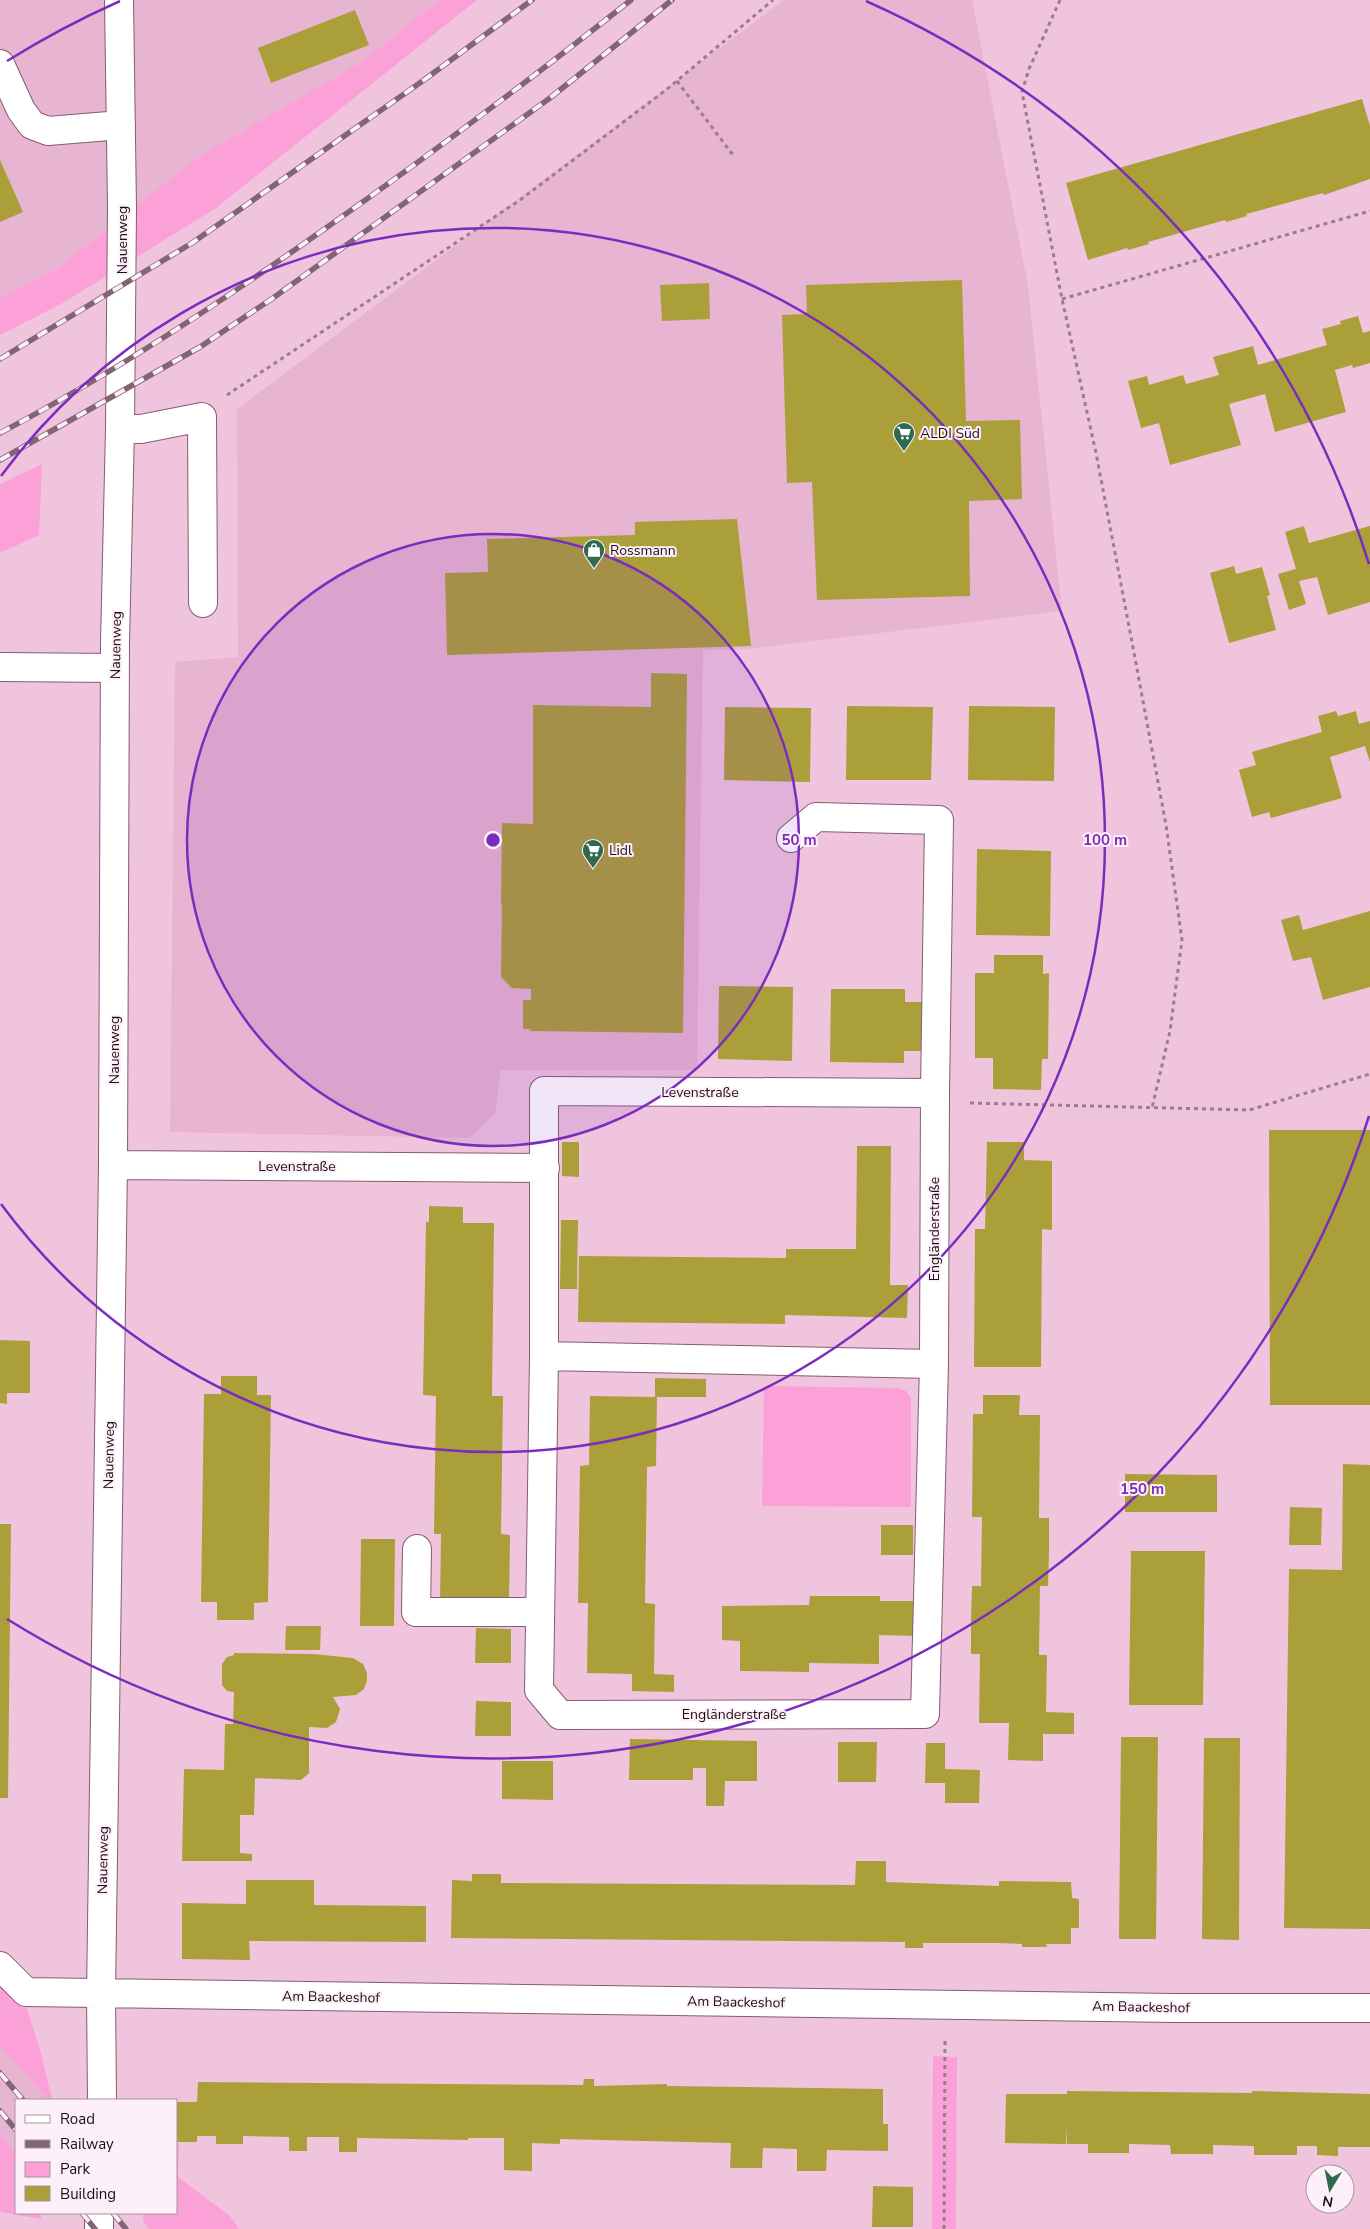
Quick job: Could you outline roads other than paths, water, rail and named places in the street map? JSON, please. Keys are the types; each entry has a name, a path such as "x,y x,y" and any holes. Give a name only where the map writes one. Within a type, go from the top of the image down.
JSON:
{"street":[{"name":"Nauenweg","path":"102,2099 101,1994 113,1165 115,668 120,429 122,124 119,0"},
{"path":"0,64 21,110 32,125 48,131 122,124"},
{"path":"120,429 156,427 202,417 202,604"},
{"path":"0,667 115,668"},
{"path":"791,838 816,817 939,820 935,1098"},
{"name":"Levenstraße","path":"113,1165 544,1168 544,1091 935,1098"},
{"name":"Engländerstraße","path":"544,1168 544,1356 539,1690 560,1715 925,1714 934,1364 935,1098"},
{"path":"544,1356 934,1364"},
{"path":"418,1549 416,1612 540,1612"},
{"name":"Am Baackeshof","path":"0,1966 26,1992 1183,2008 1370,2008"},
{"path":"99,2229 100,2214"}],"railway":[{"path":"0,359 192,243 424,80 532,0"},
{"path":"0,433 126,361 207,310 287,256 442,145 631,0"},
{"path":"0,460 200,347 273,298 550,98 672,0"},
{"path":"0,2073 22,2099"},
{"path":"0,2111 15,2129"},
{"path":"83,2214 95,2229"},
{"path":"114,2214 126,2229"}],"place":[{"name":"ALDI Süd","path":"904,452"},
{"name":"Rossmann","path":"594,569"},
{"name":"Lidl","path":"593,869"}]}
